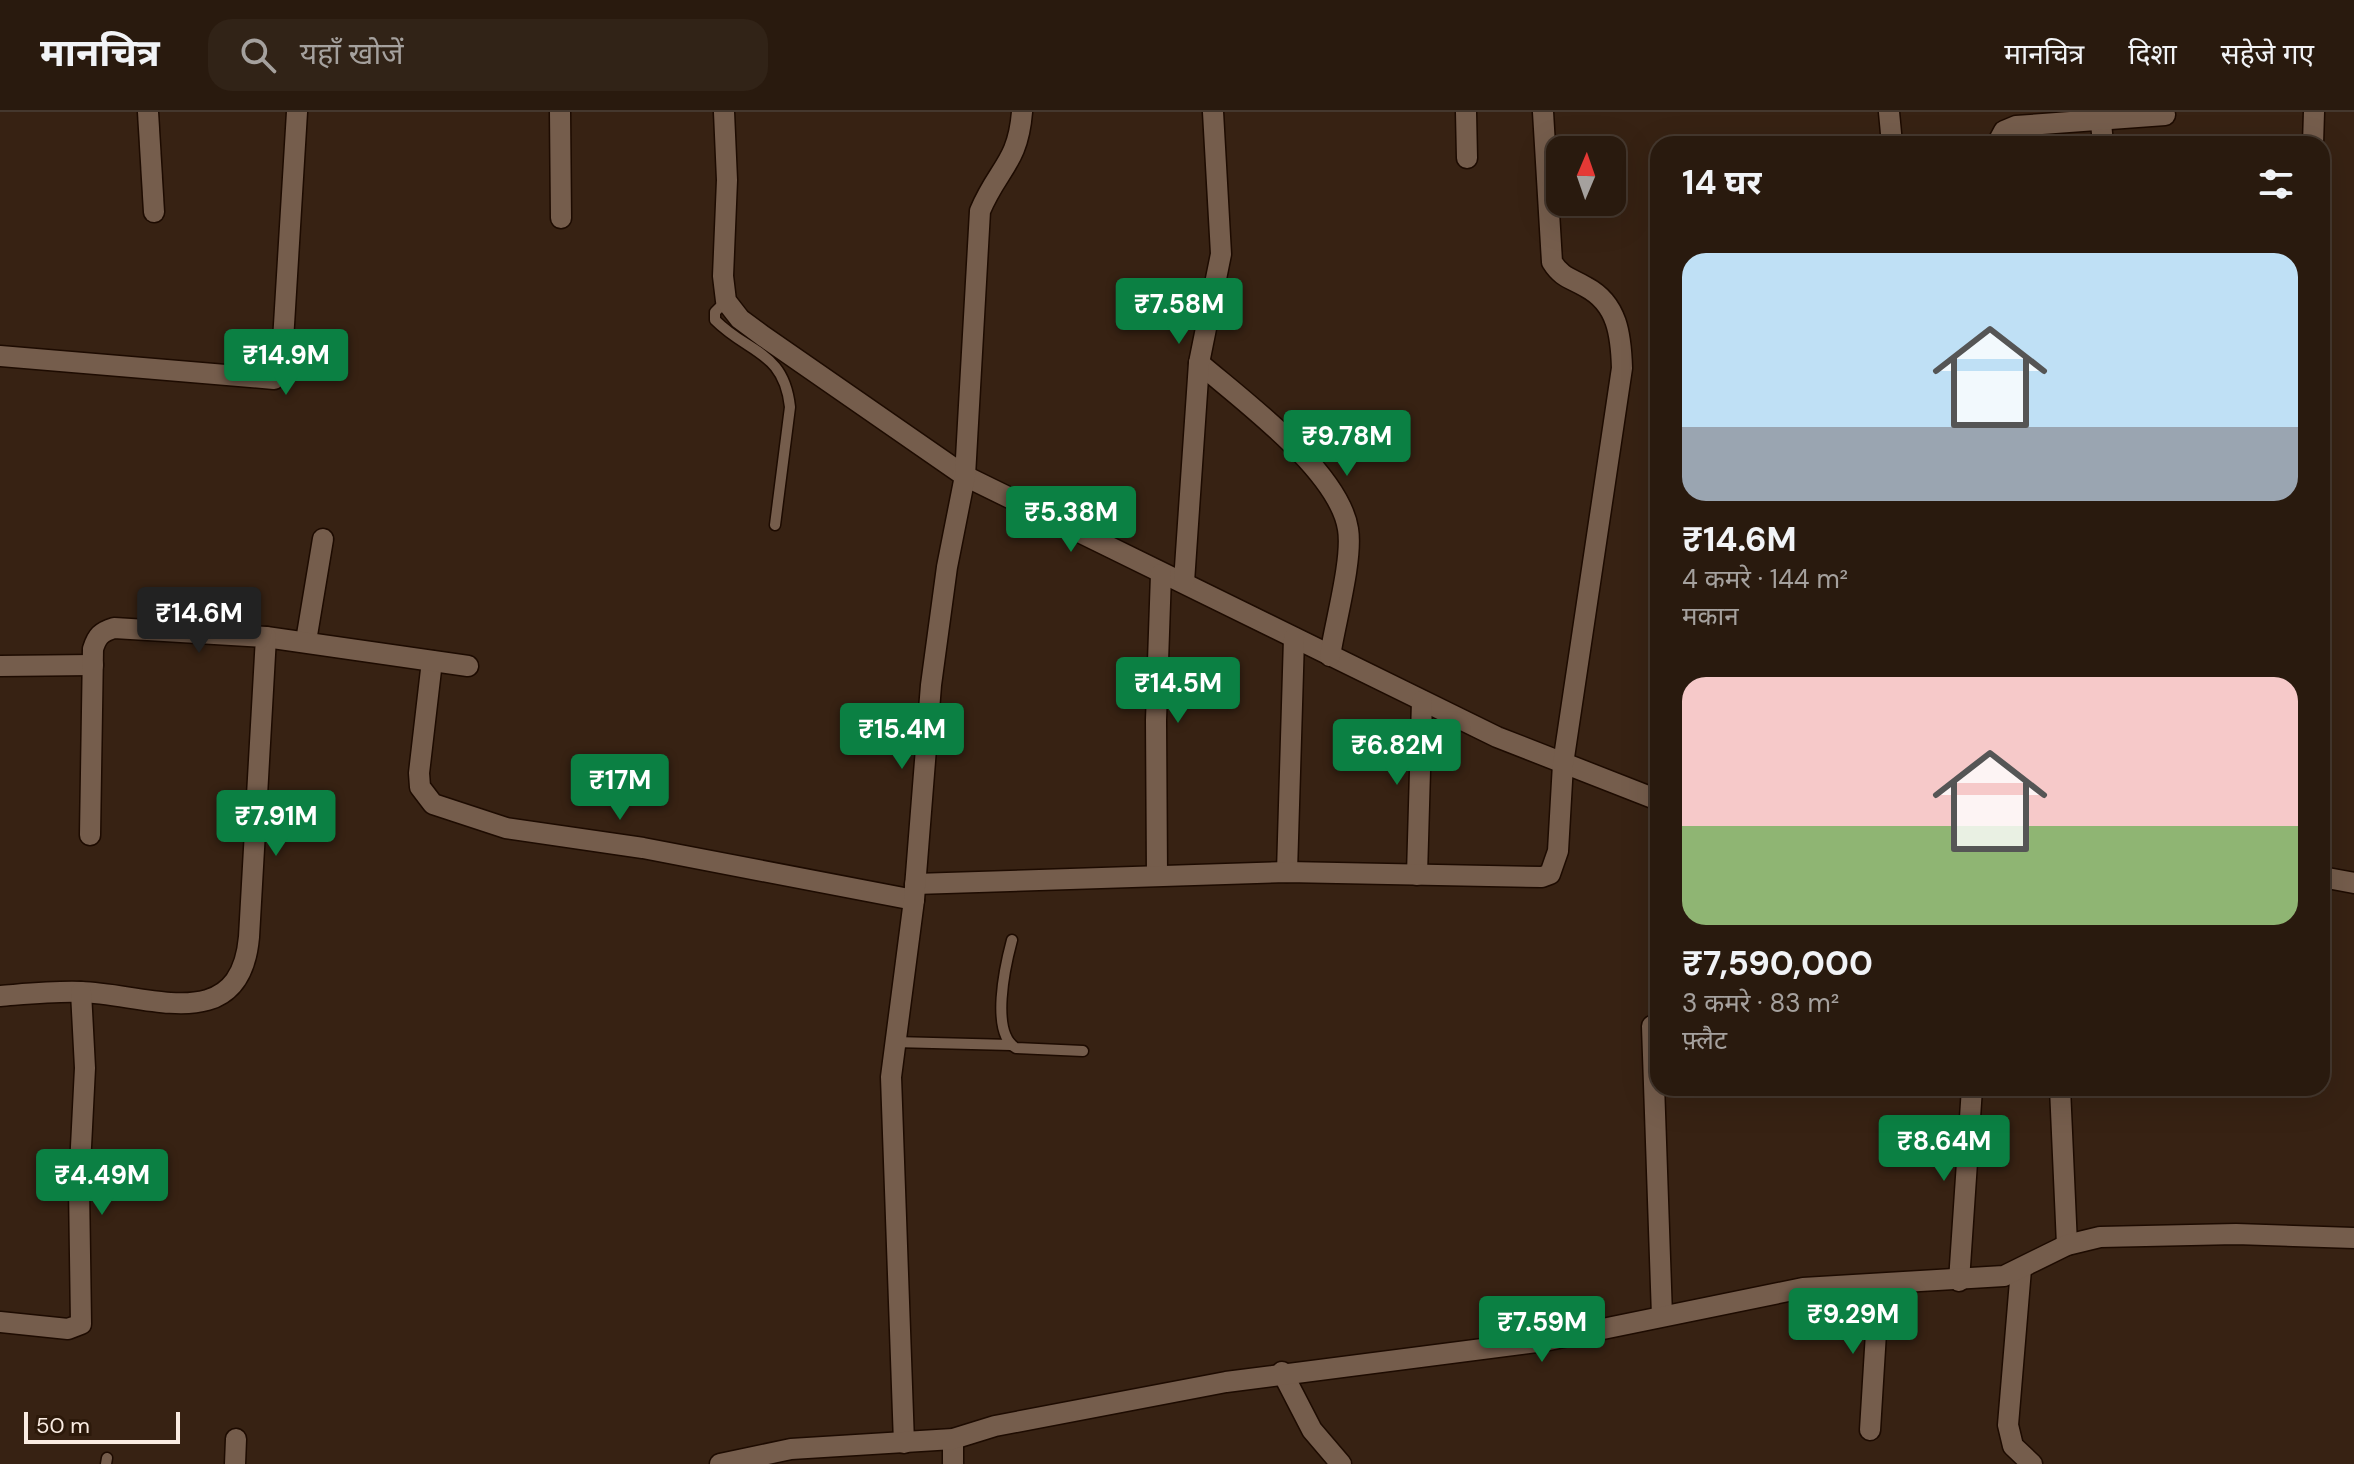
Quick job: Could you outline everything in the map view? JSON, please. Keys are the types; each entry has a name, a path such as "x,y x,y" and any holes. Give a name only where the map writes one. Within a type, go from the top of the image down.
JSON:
{"street":[{"path":"148,112 154,212"},
{"path":"0,356 274,379 281,368 297,112"},
{"path":"560,112 561,218"},
{"path":"724,112 727,180 723,276 726,301 740,319 965,476 1422,701 1563,764 1650,797"},
{"path":"904,1443 891,1155 894,1042 915,892 931,685 947,567 965,476 980,211 989,189 1015,154 1022,112"},
{"path":"1184,582 1199,363 1221,254 1213,112"},
{"path":"1466,112 1467,158"},
{"path":"432,661 420,787 433,804 506,828 915,892 1157,874 1287,872 1542,877 1550,874 1558,851 1563,764 1618,397 1621,331 1605,302 1587,287 1562,277 1552,262 1543,112"},
{"path":"1889,112 1891,136"},
{"path":"2313,136 2314,112"},
{"path":"2001,136 2004,131 2016,126 2101,116 2165,115"},
{"path":"2101,116 2102,136"},
{"path":"1199,363 1293,444 1320,475 1342,511 1349,530 1348,551 1330,656"},
{"path":"306,641 323,539"},
{"path":"1157,874 1156,720 1161,574"},
{"path":"90,835 96,638 114,628 306,641 468,666"},
{"path":"0,996 81,992 182,1004 219,996 236,983 247,963 266,637"},
{"path":"1287,872 1294,638"},
{"path":"0,666 93,665"},
{"path":"1417,875 1422,701"},
{"path":"2330,878 2354,883"},
{"path":"0,1322 68,1329 81,1324 79,1186 85,1068 81,992"},
{"path":"1654,1096 1662,1316"},
{"path":"1959,1281 1971,1096"},
{"path":"2060,1096 2067,1245"},
{"path":"720,1464 791,1449 953,1439 1044,1416 1282,1372 1460,1355 1803,1288 2004,1276 2067,1245 2100,1237 2140,1234 2354,1238"},
{"path":"2021,1269 2008,1425 2013,1446 2032,1464"},
{"path":"1870,1430 1879,1284"},
{"path":"1282,1372 1312,1430 1341,1464"},
{"path":"235,1464 236,1439"},
{"path":"953,1439 953,1464"}],"lane":[{"path":"726,301 715,312 715,320 768,357 788,388 790,407 775,525"},
{"path":"1011,1045 1002,1033 1003,993 1012,940"},
{"path":"894,1042 1011,1045 1083,1051"}]}
